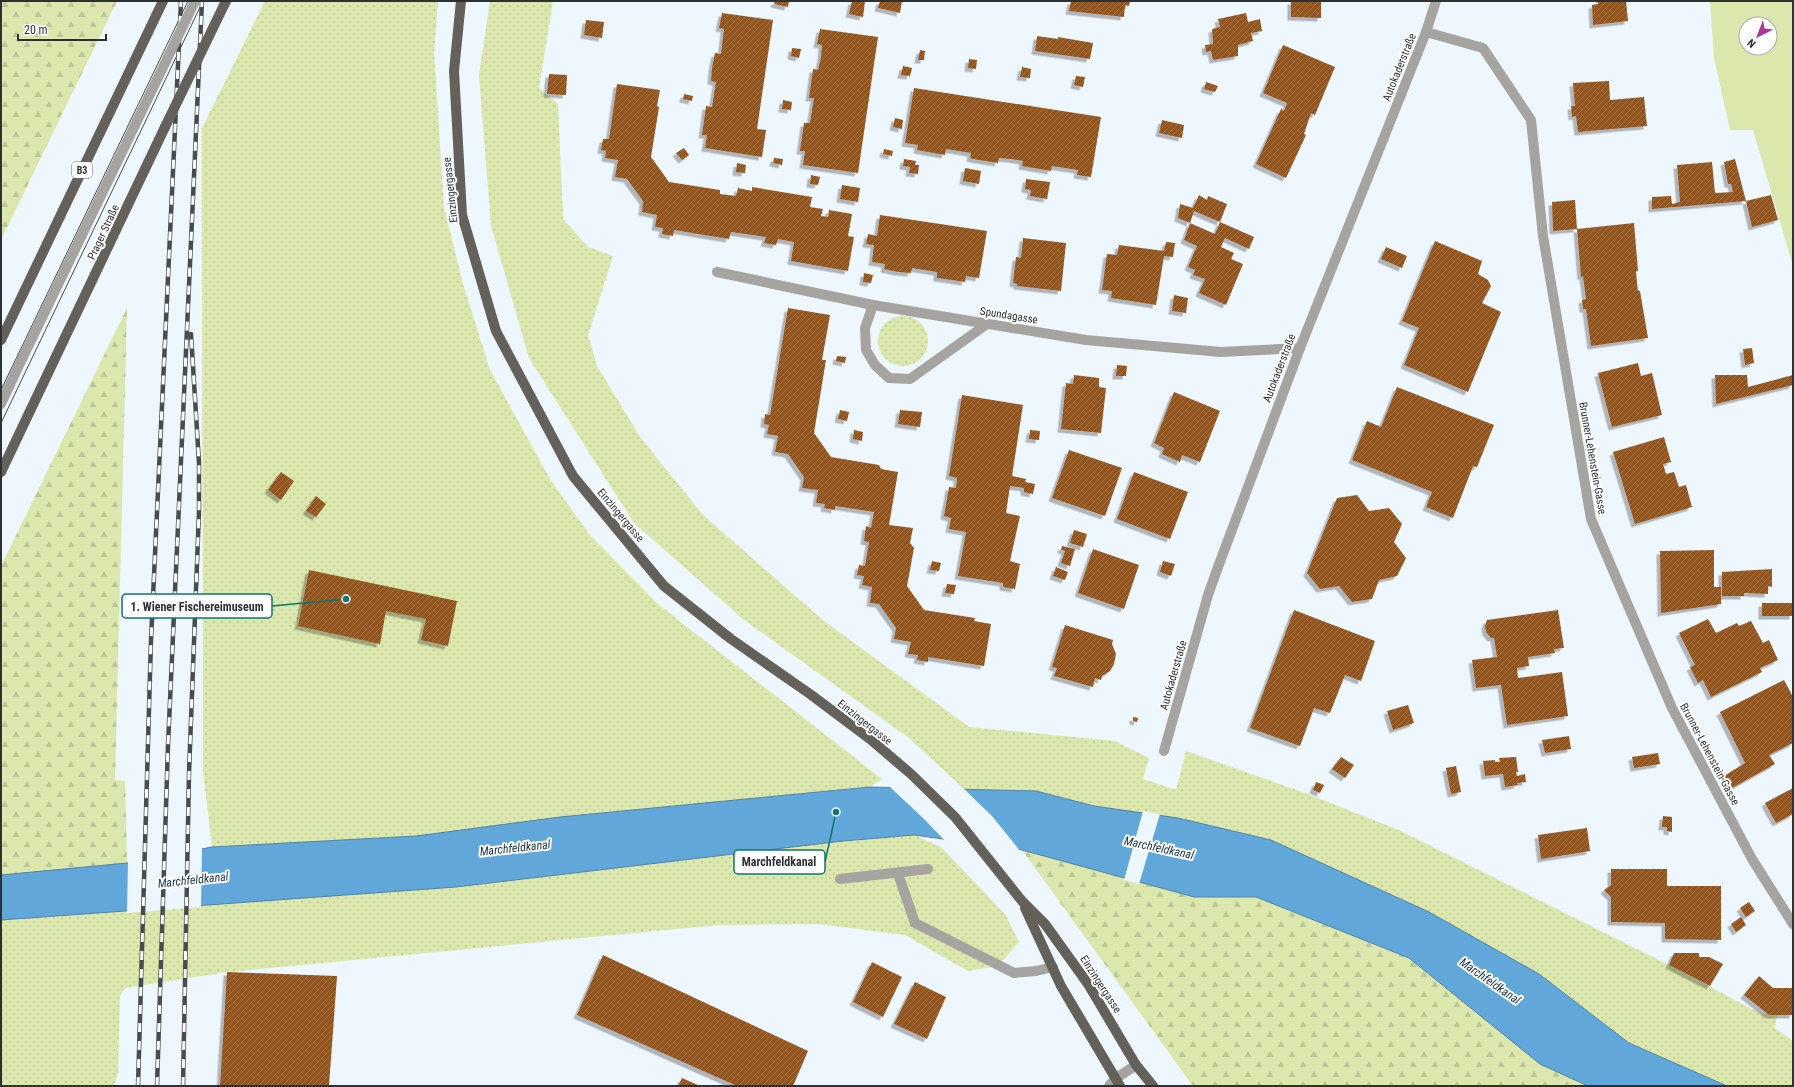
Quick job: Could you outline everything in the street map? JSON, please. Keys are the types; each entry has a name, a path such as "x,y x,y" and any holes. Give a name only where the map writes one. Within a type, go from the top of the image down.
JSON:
{"main road":[{"name":"B3","path":"1,340 163,1"},
{"name":"Prager Straße","path":"1,472 226,1"},
{"name":"Einzingergasse","path":"461,1 454,71 462,215 496,331 573,476 664,586 731,639 810,694 870,739 911,774 955,816 1022,901 1045,924 1084,978 1136,1065 1153,1086"},
{"name":"Einzingergasse","path":"1022,901 1068,998 1115,1084"}],"street":[{"path":"1,404 195,1"},
{"name":"Autokaderstraße","path":"1164,750 1208,595 1300,348 1426,32 1436,1"},
{"name":"Brunner-Lehenstein-Gasse","path":"1426,32 1483,48 1531,120 1543,236 1590,519 1672,708 1752,858 1793,924"},
{"name":"Spundagasse","path":"717,272 873,305 1086,340 1221,352 1300,348"},
{"path":"873,305 865,328 866,350 875,365 889,378 910,379 987,324"},
{"path":"840,879 898,874 928,869"},
{"path":"898,874 915,922 1014,973 1036,971 1053,966"},
{"path":"1115,1084 1136,1065"}],"green space":[{"path":"1,1 117,1 1,240"},
{"path":"265,1 438,1 434,53 444,207 463,284 490,370 550,479 589,534 659,605 882,779 870,787 560,817 416,836 212,847 203,770 202,128"},
{"path":"490,1 553,1 539,88 558,104 563,219 588,247 613,256 588,335 597,366 640,437 703,515 824,621 969,727 1115,741 1149,758 1143,779 1176,790 1186,751 1305,793 1401,831 1669,965 1761,1014 1777,1015 1775,1028 1793,1041 1793,1086 1727,1086 1629,1043 1539,974 1156,815 1094,806 1036,791 964,789 909,738 744,620 634,523 529,358 491,225 479,75"},
{"path":"1710,1 1793,1 1793,266 1753,130 1730,130 1714,58"},
{"path":"127,308 115,780 125,781 127,863 1,876 1,566"},
{"path":"908,316 913,317 921,323 927,331 927,351 921,359 913,365 898,366 893,365 885,359 879,351 878,336 879,331 885,323 893,317"},
{"path":"914,835 941,847 1005,914 1019,942 998,966 968,971 905,935 819,924 718,925 227,972 125,988 120,996 118,1073 114,1086 1,1086 1,920 456,887 843,841"},
{"path":"1022,850 1194,897 1256,897 1409,958 1540,1064 1588,1086 1193,1086"}],"water":[{"path":"870,787 1036,791 1094,806 1178,818 1271,840 1429,912 1539,974 1629,1043 1727,1086 1588,1086 1540,1064 1409,958 1256,897 1194,897 1022,850 914,835 843,841 456,887 1,920 1,875 127,863 212,847 416,836 560,817"}],"pier":[{"path":"889,786 962,787 992,816 1021,852 945,841"},
{"path":"1143,811 1160,814 1139,884 1124,880"},
{"path":"202,847 201,907 127,913 128,861"}],"building":[{"path":"775,1 789,1 788,7 774,4"},
{"path":"852,1 865,1 863,17 849,14"},
{"path":"880,1 902,1 900,13 878,8"},
{"path":"1071,1 1130,1 1129,6 1125,5 1124,17 1069,11"},
{"path":"1291,1 1321,1 1321,18 1291,17"},
{"path":"1597,1 1626,1 1628,21 1593,25 1592,5 1598,4"},
{"path":"722,13 773,20 757,129 766,130 762,157 705,148 707,135 702,135 706,106 712,107 716,82 711,81 715,53 721,54 724,29 719,28"},
{"path":"1246,13 1248,22 1260,19 1262,31 1251,33 1253,41 1238,45 1238,56 1213,60 1211,51 1206,52 1205,45 1213,44 1212,29 1220,27 1218,19"},
{"path":"586,20 604,22 602,38 584,35"},
{"path":"820,29 878,37 858,173 803,165 805,151 800,151 804,123 810,123 814,98 809,98 813,69 818,70 821,57 822,45 817,44"},
{"path":"1037,36 1058,39 1058,37 1093,43 1090,59 1035,51"},
{"path":"1283,45 1335,67 1315,115 1311,113 1304,134 1306,135 1286,178 1256,164 1281,109 1284,111 1287,103 1263,93"},
{"path":"792,48 801,49 799,58 791,56"},
{"path":"920,50 925,51 924,60 918,60"},
{"path":"969,59 977,60 976,69 968,68"},
{"path":"903,66 912,68 910,76 901,75"},
{"path":"1022,67 1031,69 1030,78 1020,77"},
{"path":"549,74 567,75 566,95 547,94"},
{"path":"1076,76 1085,77 1083,87 1074,85"},
{"path":"1609,81 1610,100 1644,97 1647,126 1578,132 1576,116 1572,117 1571,106 1575,106 1573,83"},
{"path":"1206,82 1218,86 1215,92 1204,89"},
{"path":"617,84 660,90 657,106 659,107 651,157 669,182 720,190 720,194 736,196 738,188 752,191 752,187 812,197 810,207 823,209 821,216 828,217 829,210 852,214 848,236 854,237 848,271 791,261 794,242 778,239 776,245 764,243 766,237 731,232 729,239 674,230 673,236 662,234 663,228 655,227 657,215 642,212 643,201 627,179 615,177 618,160 605,158 606,151 601,150 603,139 609,139"},
{"path":"914,88 1101,117 1091,177 1077,175 1078,170 1052,166 1051,171 1022,166 1023,161 1011,159 999,158 998,163 970,158 971,153 946,149 945,155 917,150 918,145 905,143"},
{"path":"684,94 693,96 692,101 683,99"},
{"path":"783,100 792,102 791,110 782,109"},
{"path":"895,118 903,120 902,129 893,127"},
{"path":"1162,120 1184,125 1182,138 1159,133"},
{"path":"684,148 689,155 682,160 676,153"},
{"path":"884,149 893,151 892,156 883,154"},
{"path":"774,158 783,159 782,165 773,163"},
{"path":"904,159 916,161 915,165 919,165 918,174 909,173 910,167 903,166"},
{"path":"1735,159 1746,201 1652,209 1652,197 1671,196 1672,204 1680,202 1677,165 1712,162 1715,193 1733,192 1731,184 1728,184 1724,162"},
{"path":"737,163 746,165 745,173 736,172"},
{"path":"965,168 981,171 979,184 963,181"},
{"path":"811,175 820,177 818,185 810,184"},
{"path":"1026,179 1050,182 1047,199 1030,196 1031,190 1025,189"},
{"path":"842,185 860,188 858,202 840,199"},
{"path":"1199,195 1207,200 1208,196 1227,204 1220,222 1194,211 1190,223 1178,218 1180,204 1193,208"},
{"path":"1771,195 1778,220 1752,227 1746,201"},
{"path":"1575,200 1577,229 1553,231 1552,202"},
{"path":"880,215 987,231 979,278 966,276 965,282 937,278 937,272 912,268 911,273 898,272 884,269 885,264 872,262 874,245 866,244 868,234 877,236"},
{"path":"1220,222 1254,237 1249,249 1225,238 1221,247 1234,253 1231,259 1243,264 1226,305 1199,293 1205,279 1193,275 1195,270 1188,267 1197,246 1184,240 1190,223 1215,234"},
{"path":"1634,223 1638,271 1636,271 1637,283 1638,291 1640,291 1648,338 1591,346 1586,309 1583,309 1582,300 1586,299 1583,276 1581,277 1577,229"},
{"path":"1023,238 1066,243 1061,291 1017,286 1017,284 1013,283 1016,257 1021,258"},
{"path":"1435,241 1482,261 1478,274 1488,280 1491,286 1482,303 1501,312 1468,392 1404,365 1419,328 1402,321"},
{"path":"1166,242 1175,243 1173,257 1164,256 1156,305 1111,298 1112,291 1102,290 1107,254 1117,255 1119,245 1164,251"},
{"path":"1386,247 1407,256 1402,268 1381,259"},
{"path":"864,273 873,275 871,283 863,282"},
{"path":"1174,295 1188,298 1186,313 1172,311"},
{"path":"788,308 830,315 822,360 826,360 814,433 831,457 879,465 881,469 898,472 889,525 913,528 910,543 914,548 907,586 924,610 975,618 974,621 991,624 984,666 928,657 928,662 917,660 918,655 908,654 911,642 894,639 896,628 879,604 870,603 872,587 862,585 864,576 857,575 859,565 865,566 869,542 864,541 866,526 871,528 874,512 835,506 835,510 824,508 825,504 816,503 818,490 802,488 804,477 788,454 775,452 778,436 767,434 769,425 764,424 765,414 770,415"},
{"path":"1752,348 1754,363 1745,365 1743,349"},
{"path":"837,356 846,357 845,363 836,361"},
{"path":"1638,363 1641,376 1652,373 1662,415 1612,427 1598,373"},
{"path":"1117,365 1127,366 1126,376 1116,376"},
{"path":"1074,375 1099,378 1099,387 1106,388 1101,433 1061,429 1066,383 1073,384"},
{"path":"1715,375 1747,375 1748,387 1793,375 1793,385 1716,404"},
{"path":"1397,387 1494,425 1477,467 1473,466 1453,518 1426,507 1432,492 1352,460 1367,421 1381,427"},
{"path":"1174,392 1220,411 1200,462 1182,455 1180,462 1162,454 1164,448 1154,443"},
{"path":"962,395 1023,405 1012,476 1026,479 1025,482 1035,484 1033,494 1024,492 1024,488 1010,486 1006,513 1020,516 1010,561 1020,564 1015,589 1003,587 1003,583 958,576 966,532 949,529 951,518 944,516 949,487 956,488 957,478 949,476"},
{"path":"840,410 849,412 847,421 838,419"},
{"path":"900,410 922,412 920,427 898,424"},
{"path":"854,430 863,432 862,441 853,439"},
{"path":"1030,430 1040,431 1039,440 1029,439"},
{"path":"1664,437 1671,462 1663,464 1666,474 1674,472 1679,487 1686,485 1692,507 1635,524 1613,452"},
{"path":"1069,450 1122,468 1105,516 1052,498"},
{"path":"281,472 294,481 281,500 268,490"},
{"path":"1134,472 1188,492 1170,539 1117,519"},
{"path":"1357,495 1369,511 1389,508 1402,524 1394,542 1406,558 1397,576 1379,580 1372,599 1352,602 1339,586 1320,589 1307,573 1337,498"},
{"path":"316,496 326,504 316,517 306,511"},
{"path":"1074,530 1087,534 1083,547 1070,543"},
{"path":"1062,546 1075,549 1070,566 1061,563 1065,551 1061,550"},
{"path":"1093,549 1139,565 1124,609 1078,593"},
{"path":"1714,550 1714,587 1721,587 1721,604 1661,613 1660,551"},
{"path":"932,561 941,563 939,571 930,570"},
{"path":"1163,561 1175,564 1171,576 1160,572"},
{"path":"1056,567 1068,572 1065,580 1053,576"},
{"path":"1772,569 1772,587 1768,586 1768,594 1744,593 1744,596 1722,596 1722,572"},
{"path":"309,570 457,601 448,646 421,640 426,619 386,611 380,644 298,626"},
{"path":"947,584 956,585 954,594 945,593"},
{"path":"1762,603 1793,603 1793,616 1762,616"},
{"path":"1294,610 1375,641 1361,681 1345,675 1330,713 1314,708 1300,746 1250,728"},
{"path":"1558,610 1564,648 1554,649 1555,653 1528,657 1529,666 1517,668 1518,678 1562,672 1568,716 1507,725 1501,685 1476,688 1472,660 1497,657 1494,638 1491,638 1486,632 1485,626 1487,620"},
{"path":"1708,619 1716,633 1737,623 1739,626 1751,621 1763,643 1769,640 1778,660 1760,668 1762,672 1711,697 1703,680 1698,683 1690,667 1695,665 1679,633"},
{"path":"1065,625 1113,640 1112,644 1116,654 1114,664 1110,671 1102,676 1101,680 1095,678 1093,687 1054,676 1057,668 1052,667"},
{"path":"1784,680 1793,697 1793,743 1769,755 1775,764 1732,788 1724,776 1745,763 1720,712"},
{"path":"1408,705 1414,723 1393,730 1387,711"},
{"path":"1133,717 1138,718 1137,722 1133,721"},
{"path":"1569,736 1571,749 1545,753 1542,740"},
{"path":"1658,753 1660,764 1634,768 1632,757"},
{"path":"1341,757 1354,765 1345,778 1332,769"},
{"path":"1516,757 1518,772 1516,772 1517,776 1525,774 1526,782 1505,787 1503,774 1485,776 1483,761 1495,760 1495,762 1500,762 1499,758"},
{"path":"1456,766 1461,792 1451,794 1446,768"},
{"path":"1316,782 1324,785 1320,793 1313,790"},
{"path":"1793,788 1793,814 1776,823 1765,803"},
{"path":"1663,816 1672,817 1672,832 1667,831 1667,827 1662,827"},
{"path":"1587,828 1590,851 1541,859 1538,835"},
{"path":"1611,869 1667,869 1667,886 1721,886 1721,940 1665,939 1665,923 1611,922 1611,897 1604,890 1611,885"},
{"path":"1749,902 1755,911 1746,917 1740,908"},
{"path":"1741,917 1746,925 1736,932 1731,924"},
{"path":"1674,953 1699,953 1699,957 1709,957 1723,964 1710,986 1669,965"},
{"path":"603,955 808,1051 793,1086 737,1086 577,1015"},
{"path":"872,962 902,977 883,1017 853,1002"},
{"path":"227,972 337,976 329,1086 220,1086"},
{"path":"1759,976 1773,988 1793,988 1793,1015 1769,1015 1744,995"},
{"path":"915,982 946,997 927,1039 894,1024"},
{"path":"682,1078 700,1086 678,1086"}],"tram line":[{"path":"1,390 188,1"},
{"path":"1,423 203,1"}],"railway":[{"path":"138,1086 151,640 181,1"},
{"path":"157,1086 168,745 202,1"},
{"path":"183,1086 189,773 199,511 199,463 191,334"}],"place":[{"name":"1. Wiener Fischereimuseum","path":"346,599"},
{"name":"Marchfeldkanal","path":"836,812"}]}
